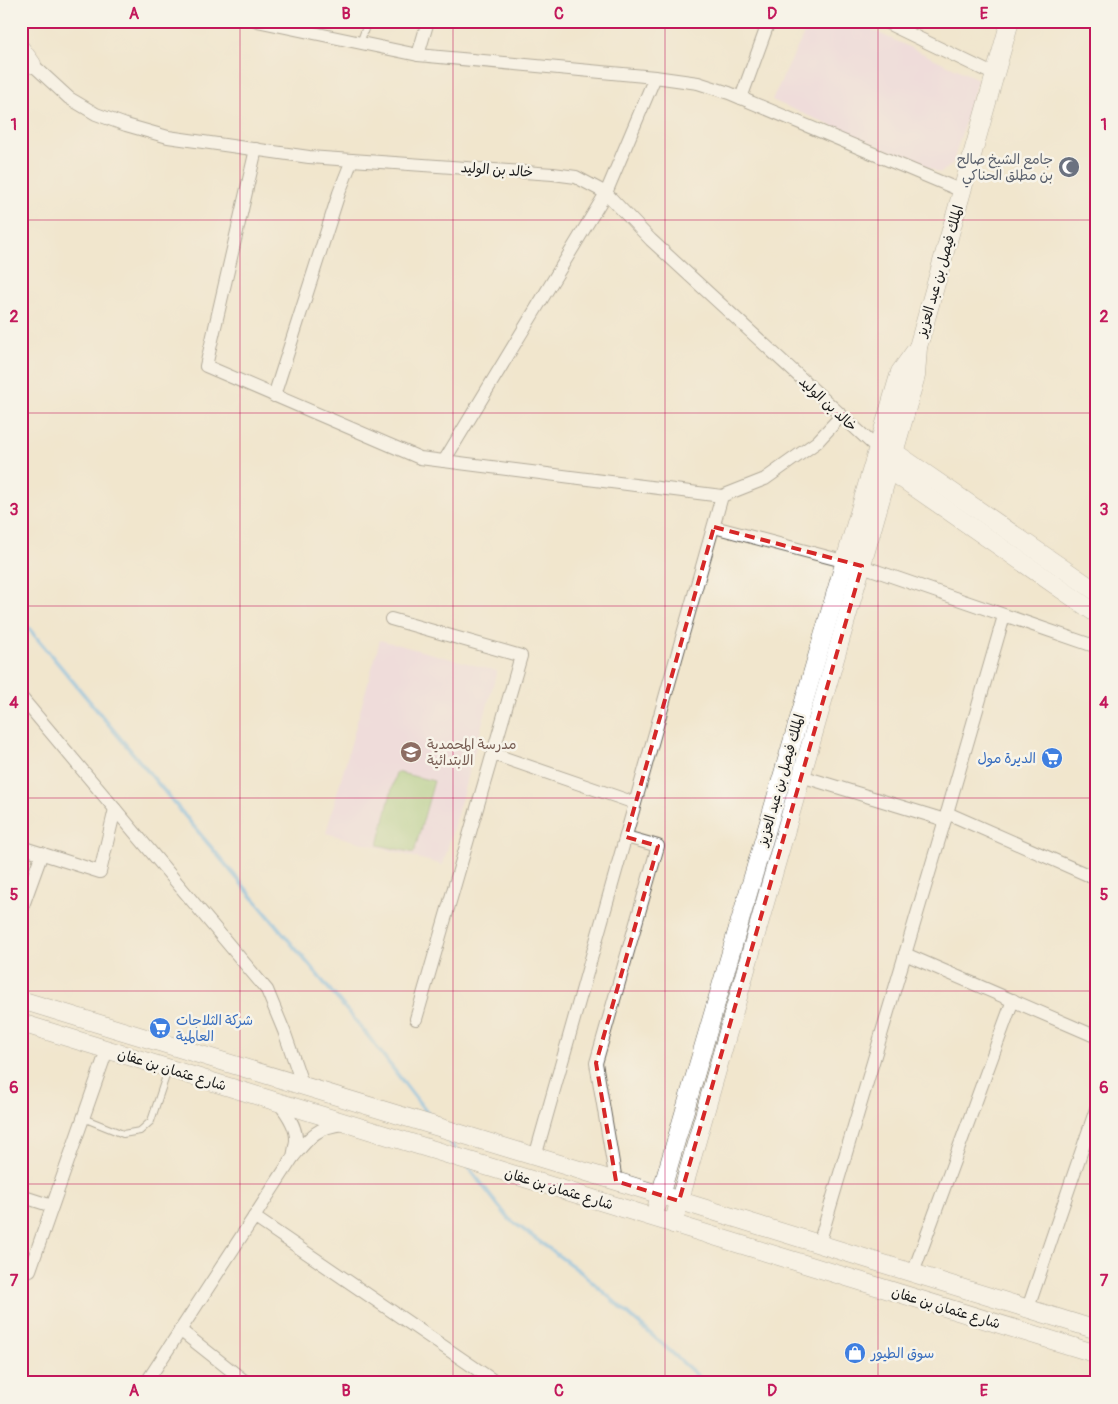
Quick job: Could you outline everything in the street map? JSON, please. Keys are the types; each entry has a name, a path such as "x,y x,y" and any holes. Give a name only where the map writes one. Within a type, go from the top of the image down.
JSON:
{"street":[{"path":"257,21 418,55 655,77 698,83 741,98 962,191"},
{"path":"418,55 428,21"},
{"path":"741,98 769,21"},
{"path":"883,21 995,75"},
{"name":"الملك فيصل بن عبد العزيز","path":"654,1218 853,564 887,457 916,376 918,347 1010,21"},
{"path":"21,49 27,60"},
{"name":"خالد بن الوليد","path":"27,60 69,98 96,114 126,126 168,137 309,156 576,177 606,193 651,240 887,457 894,473 1097,614"},
{"path":"444,461 606,193 655,77"},
{"path":"256,149 206,366 420,458 722,496 766,479 817,442 841,416"},
{"path":"274,396 352,160"},
{"name":"خالد بن الوليد","path":"887,457 900,456 1097,592"},
{"path":"535,1156 722,496"},
{"path":"714,527 853,564 1097,647"},
{"name":"الملك فيصل بن عبد العزيز","path":"673,1224 801,776 853,564"},
{"path":"819,1244 1004,616"},
{"path":"391,619 521,656 416,1018"},
{"path":"21,697 267,990 284,1031 303,1086"},
{"path":"493,754 635,803"},
{"path":"801,776 946,816 1097,879"},
{"path":"21,847 100,872 115,809"},
{"path":"616,1181 596,1063 658,846 626,837"},
{"path":"21,912 42,853"},
{"path":"905,954 1097,1036"},
{"name":"شارع عثمان بن عفان","path":"21,1000 680,1200 1097,1330"},
{"path":"913,1273 1013,1000"},
{"name":"شارع عثمان بن عفان","path":"21,1023 1097,1354"},
{"path":"30,1270 107,1050"},
{"path":"278,1102 288,1114 294,1128 296,1140 292,1157"},
{"path":"1028,1308 1097,1106"},
{"path":"146,1383 292,1157 318,1131 330,1125 347,1123"},
{"path":"21,1196 52,1206"},
{"path":"254,1217 497,1383"},
{"path":"180,1330 247,1383"}],"lane":[{"path":"360,43 368,21"},
{"path":"83,1118 123,1134 140,1131 152,1121 168,1069"}],"highlighted area":[{"path":"714,527 862,566 679,1201 616,1181 596,1063 658,846 626,837"}],"shaded area":[{"path":"810,21 853,21 978,79 952,165 940,173 772,100"},
{"name":"مدرسة المحمدية الابتدائية","path":"380,640 497,671 443,865 326,833"}],"green space":[{"path":"396,772 434,781 414,853 378,845"}],"waterway":[{"path":"21,619 365,1032 431,1118"},
{"path":"445,1136 456,1150"},
{"path":"469,1168 509,1219 582,1273 706,1383"}],"place":[{"name":"جامع الشيخ صالح بن مطلق الحناكي","path":"1069,167"},
{"name":"مدرسة المحمدية الابتدائية","path":"411,752"},
{"name":"الديرة مول","path":"1052,758"},
{"name":"شركة الثلاجات العالمية","path":"160,1028"},
{"name":"سوق الطيور","path":"855,1353"}]}
